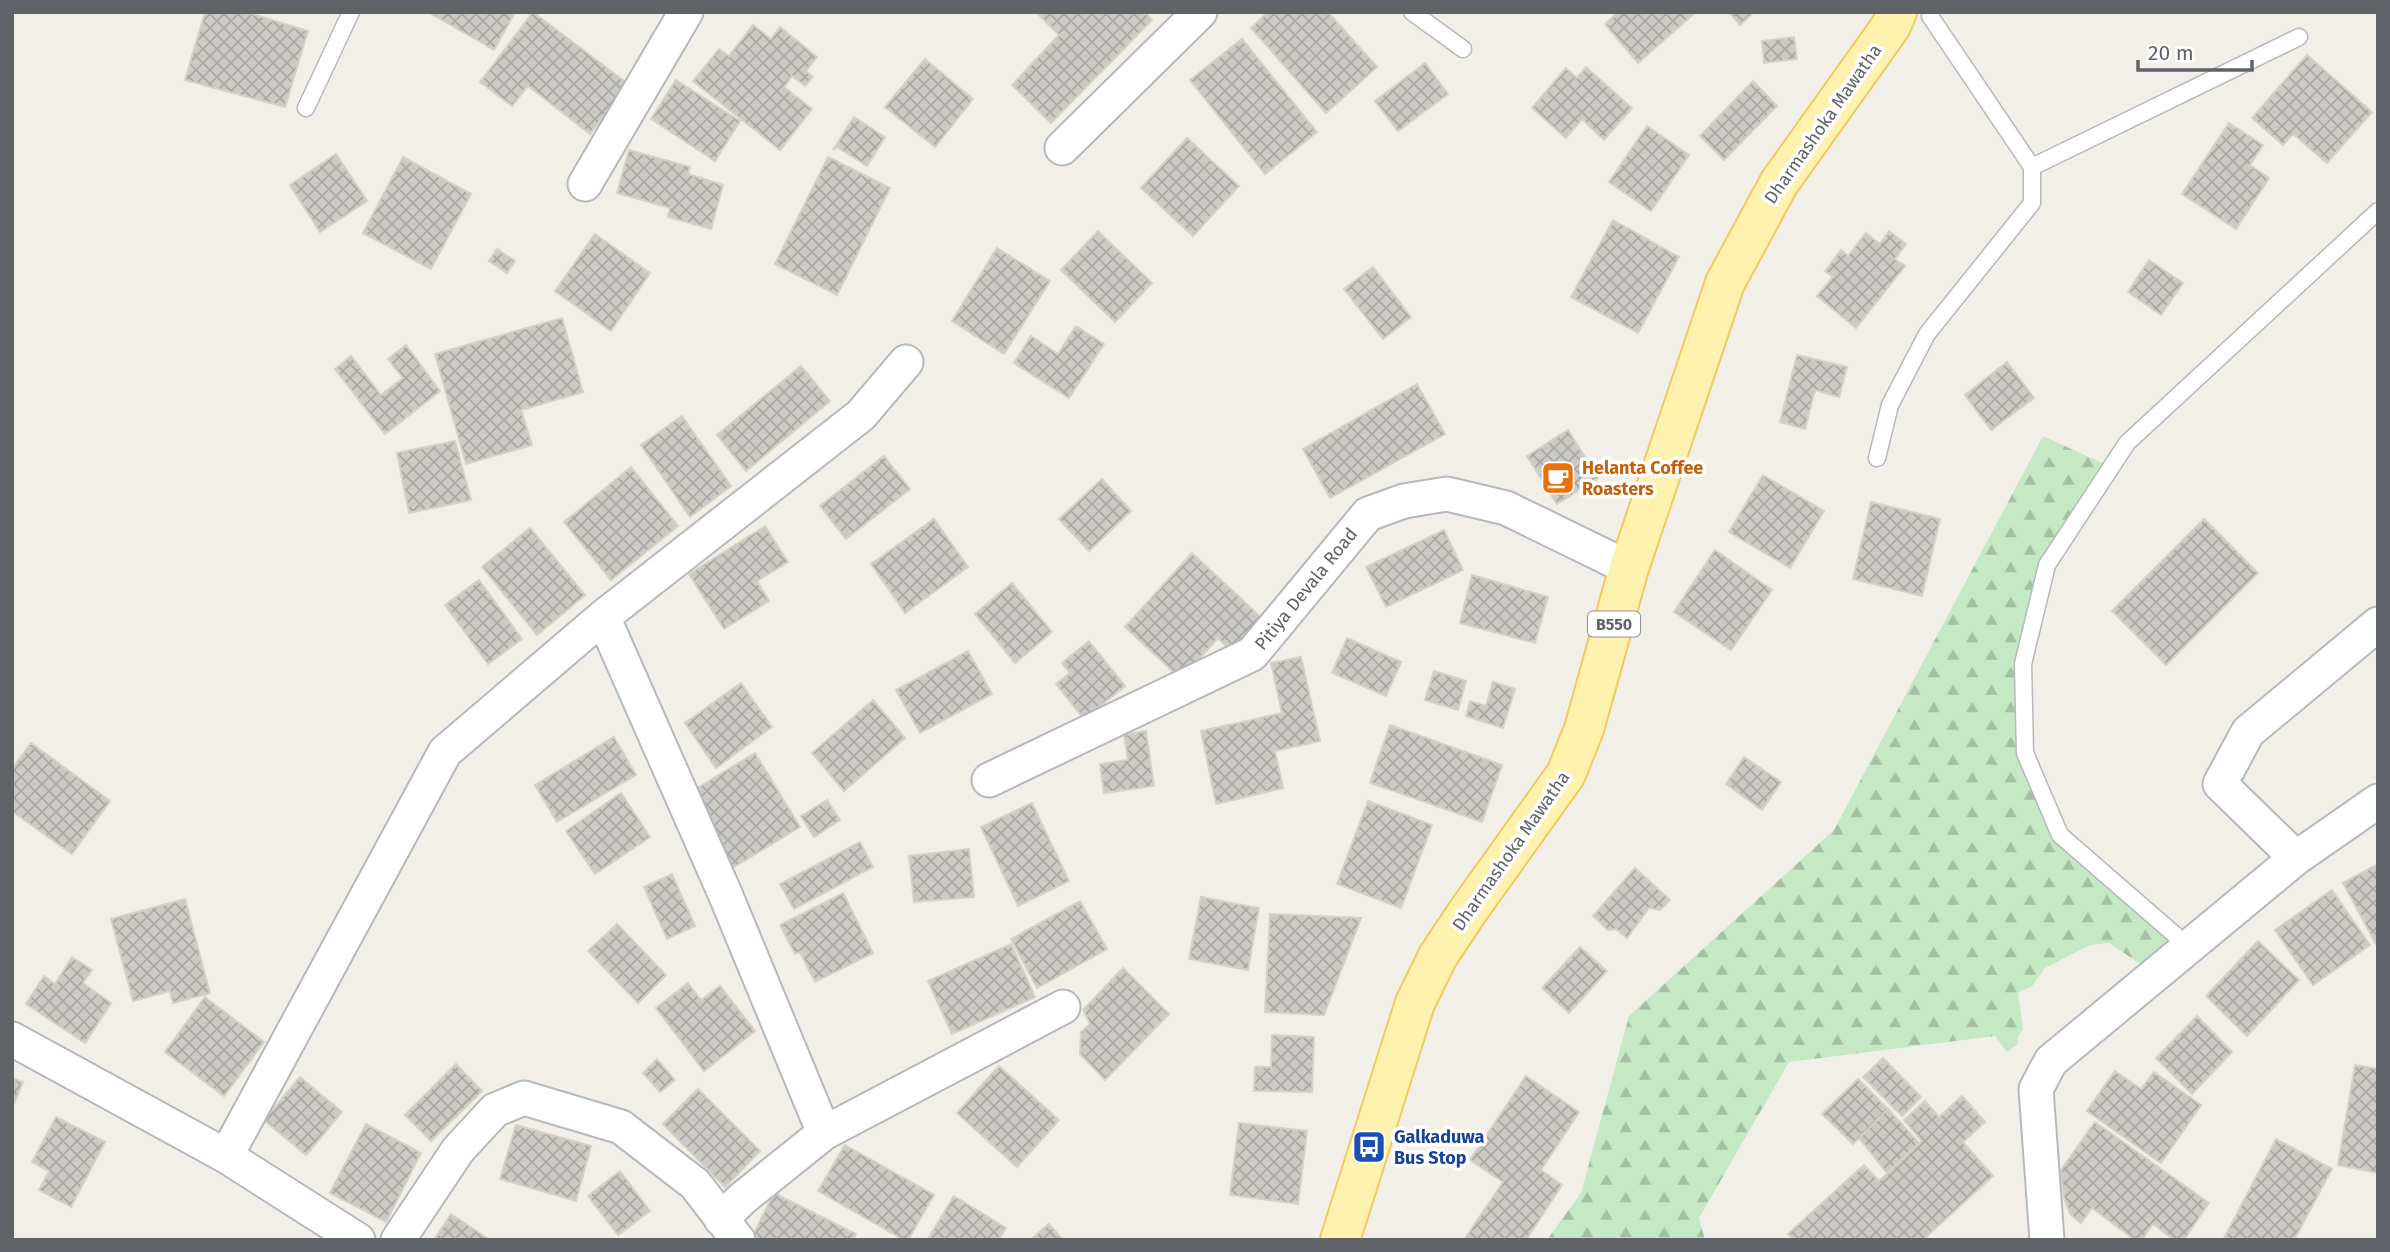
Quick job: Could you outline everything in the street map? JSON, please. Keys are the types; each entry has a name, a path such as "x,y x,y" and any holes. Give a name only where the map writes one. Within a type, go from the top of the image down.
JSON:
{"main road":[{"name":"Dharmashoka Mawatha","path":"1340,1240 1415,1003 1438,957 1468,911 1566,774 1584,729 1629,568 1724,283 1779,183 1913,17"}],"street":[{"path":"1062,148 1200,12"},
{"path":"585,184 675,16"},
{"path":"226,1156 445,751 603,617 861,415 906,362"},
{"name":"Pitiya Devala Road","path":"989,780 1252,654 1368,514 1404,501 1447,494 1506,508 1629,568"},
{"path":"603,617 726,896 824,1133"},
{"path":"2296,858 2220,784 2248,732 2378,624"},
{"path":"2047,1240 2036,1089 2051,1061 2296,858 2378,801"},
{"path":"398,1240 457,1150 495,1110 524,1098 621,1127 695,1184 730,1229 743,1198 824,1133 1063,1007"},
{"path":"12,1039 226,1156 358,1240"}],"lane":[{"path":"306,108 351,12"},
{"path":"1412,12 1463,49"},
{"path":"1877,458 1890,405 1927,334 2032,203 2032,167 1913,17"},
{"path":"2032,167 2299,37"},
{"path":"2189,947 2060,835 2025,754 2023,664 2048,565 2127,443 2378,211"}],"green space":[{"path":"2043,436 2109,466 2047,565 2023,664 2025,753 2060,835 2189,947 2152,972 2109,943 2090,945 2045,968 2032,986 2018,993 2023,1029 2018,1037 2018,1044 2007,1052 1995,1036 1789,1062 1699,1218 1705,1240 1547,1240 1581,1193 1629,1016 1834,830"}],"building":[{"path":"205,12 246,12 308,31 285,107 185,80"},
{"path":"428,12 515,12 494,50"},
{"path":"533,12 628,84 590,134 528,86 512,106 480,82"},
{"path":"1036,12 1145,12 1152,20 1051,123 1012,85 1059,35"},
{"path":"1268,12 1328,12 1377,67 1326,113 1251,28"},
{"path":"1618,12 1696,12 1638,63 1605,24"},
{"path":"1729,12 1754,12 1740,25"},
{"path":"753,25 771,39 780,27 817,57 806,71 813,77 805,86 792,76 784,87 812,109 780,150 693,81 719,49 729,56"},
{"path":"1794,37 1797,59 1764,63 1762,41"},
{"path":"1242,39 1317,132 1265,174 1190,80"},
{"path":"2307,55 2372,112 2327,163 2293,134 2283,145 2252,118"},
{"path":"925,59 973,99 935,147 885,107"},
{"path":"1425,63 1448,94 1398,131 1375,101"},
{"path":"1586,67 1632,108 1604,140 1582,119 1566,138 1532,108 1566,68 1577,78"},
{"path":"676,80 740,121 715,161 651,119"},
{"path":"1753,81 1777,106 1724,160 1700,136"},
{"path":"854,117 885,137 867,166 837,147 833,150"},
{"path":"2229,123 2263,145 2250,165 2269,178 2236,229 2182,194"},
{"path":"1647,126 1689,155 1651,211 1609,182"},
{"path":"1187,138 1239,186 1193,236 1141,188"},
{"path":"629,150 690,167 688,174 723,185 711,229 668,217 670,208 617,193"},
{"path":"336,154 367,201 320,232 290,185"},
{"path":"403,157 471,194 431,269 363,233"},
{"path":"828,157 890,188 837,295 775,264"},
{"path":"1613,220 1679,257 1638,333 1571,297"},
{"path":"1098,231 1152,283 1115,322 1061,270"},
{"path":"1889,231 1906,244 1895,259 1905,266 1856,328 1817,296 1833,277 1825,271 1841,250 1848,256 1866,233 1880,244"},
{"path":"595,234 650,273 611,331 555,291"},
{"path":"997,248 1050,281 1004,354 952,321"},
{"path":"497,249 515,261 507,273 489,261"},
{"path":"2149,260 2183,283 2161,315 2128,292"},
{"path":"1373,267 1411,317 1383,339 1344,289"},
{"path":"562,318 583,392 521,410 532,445 466,464 435,354"},
{"path":"1076,326 1104,344 1069,398 1014,363 1031,336 1058,354"},
{"path":"406,345 440,391 385,434 335,369 351,356 381,395 403,378 388,359"},
{"path":"1797,355 1847,367 1839,397 1815,390 1805,429 1780,422"},
{"path":"2007,362 2034,398 1991,430 1965,395"},
{"path":"801,366 830,401 746,471 717,435"},
{"path":"1417,384 1445,434 1330,498 1303,449"},
{"path":"682,416 731,486 690,517 641,445"},
{"path":"1568,430 1598,478 1557,504 1527,456"},
{"path":"455,441 471,500 409,513 397,453"},
{"path":"884,456 910,489 846,539 820,506"},
{"path":"631,467 678,526 611,580 564,522"},
{"path":"1763,475 1824,511 1790,568 1729,532"},
{"path":"1102,479 1131,511 1089,551 1059,519"},
{"path":"1871,502 1940,519 1922,596 1853,579"},
{"path":"934,519 968,567 905,613 871,564"},
{"path":"2204,519 2258,573 2166,665 2112,611"},
{"path":"765,526 788,562 757,581 769,601 724,629 689,574"},
{"path":"530,528 585,595 537,635 482,567"},
{"path":"1444,530 1463,570 1386,607 1366,567"},
{"path":"1715,550 1772,590 1731,650 1674,612"},
{"path":"1192,553 1264,620 1234,654 1218,638 1181,679 1125,627"},
{"path":"1472,575 1548,597 1535,643 1460,623"},
{"path":"479,580 522,639 488,664 445,605"},
{"path":"1012,583 1052,632 1015,663 975,614"},
{"path":"1347,638 1401,662 1386,696 1332,673"},
{"path":"1089,641 1125,686 1084,719 1056,684 1070,673 1062,663"},
{"path":"968,651 992,694 920,733 896,690"},
{"path":"1301,657 1320,741 1275,751 1283,788 1216,804 1201,731 1282,713 1271,663"},
{"path":"1434,671 1466,681 1458,710 1425,700"},
{"path":"1493,682 1515,689 1503,728 1466,716 1470,701 1486,706"},
{"path":"741,683 772,727 716,768 685,723"},
{"path":"873,700 905,738 844,791 812,753"},
{"path":"1390,725 1502,765 1482,822 1370,783"},
{"path":"1146,731 1154,786 1104,793 1100,764 1128,760 1124,735"},
{"path":"614,737 636,775 557,822 535,785"},
{"path":"31,743 110,801 72,854 12,811 12,769"},
{"path":"755,753 800,827 729,870 684,796"},
{"path":"1744,757 1781,782 1762,810 1726,784"},
{"path":"621,793 650,837 595,874 566,831"},
{"path":"827,800 840,820 814,837 801,816"},
{"path":"1368,801 1432,825 1401,908 1337,884"},
{"path":"1032,803 1069,881 1018,906 981,827"},
{"path":"860,842 873,867 794,909 780,884"},
{"path":"969,849 974,897 914,902 909,856"},
{"path":"2378,864 2378,948 2343,883"},
{"path":"1635,868 1670,900 1660,910 1649,908 1627,938 1616,929 1608,930 1593,916"},
{"path":"672,874 695,926 667,939 644,887"},
{"path":"2332,890 2370,945 2313,985 2275,930"},
{"path":"843,893 873,953 815,982 800,952 795,954 780,925"},
{"path":"1201,897 1259,908 1248,970 1189,959"},
{"path":"185,899 210,993 173,1003 170,991 133,1001 111,919"},
{"path":"1080,901 1107,949 1037,988 1011,939"},
{"path":"1270,914 1361,918 1324,1015 1265,1012"},
{"path":"617,924 666,975 638,1003 588,951"},
{"path":"2258,941 2299,980 2247,1036 2206,996"},
{"path":"1011,944 1035,997 952,1034 928,981"},
{"path":"1580,947 1607,971 1569,1013 1542,988"},
{"path":"72,957 92,970 83,983 111,1003 85,1043 26,1004 44,976 55,984"},
{"path":"1123,968 1169,1014 1105,1080 1080,1054 1081,1032 1090,1024 1083,1010"},
{"path":"688,983 701,1000 720,986 755,1031 704,1071 656,1008"},
{"path":"205,997 264,1042 224,1096 165,1052"},
{"path":"2197,1016 2232,1052 2192,1094 2156,1058"},
{"path":"1272,1035 1314,1037 1312,1092 1254,1091 1255,1067 1271,1067"},
{"path":"1883,1058 1921,1097 1902,1116 1863,1077"},
{"path":"657,1059 675,1080 660,1092 643,1073"},
{"path":"456,1064 482,1091 431,1141 405,1115"},
{"path":"2355,1065 2378,1069 2378,1173 2338,1165"},
{"path":"999,1066 1059,1120 1017,1167 957,1113"},
{"path":"2115,1071 2141,1089 2154,1072 2201,1105 2161,1163 2087,1111"},
{"path":"1526,1076 1579,1112 1541,1170 1562,1185 1526,1240 1464,1240 1503,1182 1470,1160"},
{"path":"300,1077 342,1112 306,1155 264,1120"},
{"path":"12,1078 23,1082 12,1108"},
{"path":"1858,1079 1888,1109 1853,1144 1822,1114"},
{"path":"698,1089 760,1151 725,1187 663,1124"},
{"path":"1962,1096 1985,1122 1963,1142 1993,1176 1925,1238 1926,1240 1793,1240 1788,1234 1864,1165 1879,1181 1922,1141 1904,1120 1925,1101 1939,1117"},
{"path":"1888,1109 1919,1143 1887,1173 1859,1138"},
{"path":"56,1117 105,1142 71,1207 39,1190 49,1171 32,1162"},
{"path":"2095,1122 2209,1203 2184,1240 2174,1240 2153,1224 2142,1240 2135,1240 2092,1208 2081,1223 2070,1214 2064,1198 2061,1170"},
{"path":"1239,1123 1307,1131 1298,1204 1230,1195"},
{"path":"366,1124 421,1153 386,1222 330,1193"},
{"path":"516,1125 591,1146 576,1201 500,1179"},
{"path":"2276,1139 2332,1169 2294,1240 2223,1240"},
{"path":"845,1145 934,1195 908,1240 818,1191"},
{"path":"620,1171 650,1211 618,1235 588,1196"},
{"path":"774,1193 856,1234 853,1240 757,1240 752,1237"},
{"path":"954,1196 1006,1228 998,1240 933,1240 929,1237"},
{"path":"451,1214 490,1240 434,1240"},
{"path":"1049,1224 1063,1240 1030,1240"}],"place":[{"name":"Helanta Coffee Roasters","path":"1558,478"},
{"name":"Galkaduwa Bus Stop","path":"1369,1147"}]}
